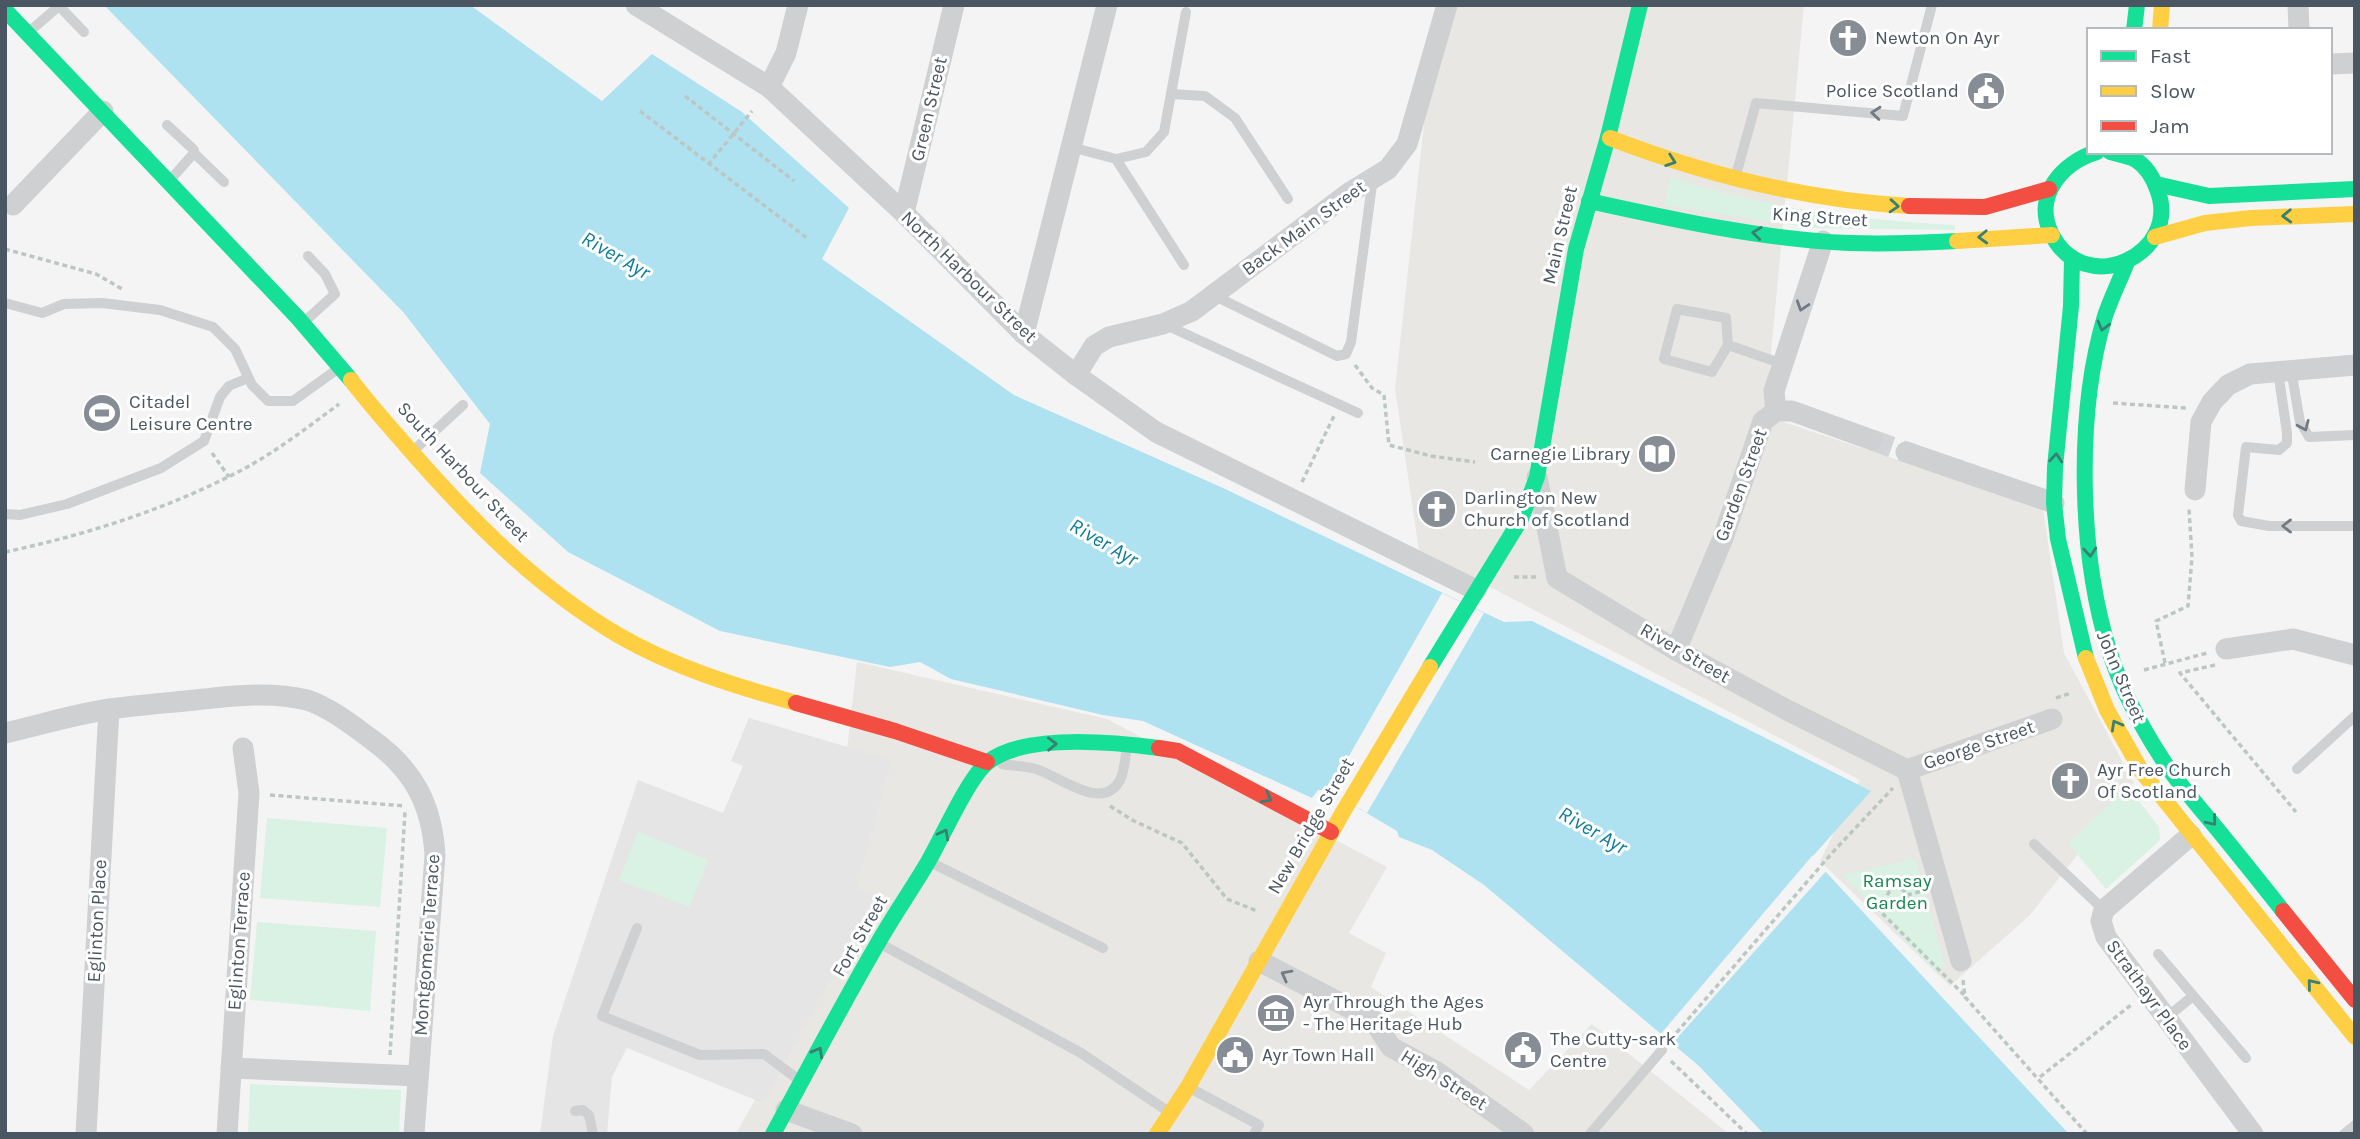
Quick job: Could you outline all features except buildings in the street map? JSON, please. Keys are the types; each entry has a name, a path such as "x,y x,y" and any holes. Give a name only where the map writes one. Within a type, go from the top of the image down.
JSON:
{"main road":[{"name":"Main Street","path":"1488,571 1521,519 1537,477 1576,248 1608,137 1640,5"},
{"path":"2134,28 2137,5"},
{"path":"2160,28 2162,5"},
{"name":"South Harbour Street","path":"5,10 341,366 359,390 496,543 566,600 619,635 675,664 733,685 951,747 987,762"},
{"name":"King Street","path":"1608,137 1673,162 1735,179 1808,194 1886,205 1985,207 2049,189"},
{"path":"2087,153 2070,162 2057,174 2049,189 2046,212 2052,235 2060,248 2072,258 2099,267 2127,262 2143,252 2155,237 2162,211 2148,154"},
{"path":"2116,154 2134,160 2152,177 2209,196 2355,189"},
{"name":"King Street","path":"1588,201 1698,225 1823,241 1891,242 2052,235"},
{"path":"2155,237 2205,223 2251,218 2355,214"},
{"name":"John Street","path":"2072,258 2071,306 2054,503 2058,539 2084,653 2107,710 2142,772 2355,1037"},
{"name":"John Street","path":"2127,262 2105,317 2095,357 2086,477 2093,577 2107,645 2127,696 2161,758 2355,1000"},
{"name":"New Bridge Street","path":"1157,1134 1188,1087 1331,832 1488,571"},
{"path":"987,762 1017,747 1045,743 1128,744 1178,751 1331,832 1259,961"},
{"name":"Fort Street","path":"774,1134 878,942 929,861 973,780 987,762"}],"street":[{"name":"North Harbour Street","path":"636,5 769,87 904,213 1024,334 1156,432 1293,499 1473,595"},
{"path":"769,87 786,53 798,5"},
{"name":"Green Street","path":"904,213 954,5"},
{"path":"1024,334 1107,5"},
{"name":"Back Main Street","path":"1076,375 1094,346 1108,337 1163,324 1192,311 1373,177 1388,169 1407,144 1447,5"},
{"path":"2298,5 2299,28"},
{"path":"2332,64 2355,62"},
{"path":"13,205 103,111"},
{"name":"Garden Street","path":"1676,650 1723,538 1763,421 1776,411 1774,391 1823,241"},
{"path":"2195,490 2201,422 2228,385 2250,373 2355,365"},
{"path":"1776,411 1792,411 1872,440"},
{"path":"1906,452 2054,503"},
{"path":"1537,477 1558,578"},
{"name":"River Street","path":"1558,578 1676,650 1907,770"},
{"path":"2226,649 2293,639 2354,656"},
{"name":"Montgomerie Terrace","path":"5,733 109,709 272,694 309,701 362,733 404,767 430,816 435,855 414,1134"},
{"name":"Eglinton Place","path":"86,1134 109,709"},
{"name":"George Street","path":"1907,770 2052,719"},
{"name":"Eglinton Terrace","path":"227,1134 248,793 243,748"},
{"path":"1907,770 1961,961"},
{"path":"2104,910 2192,835"},
{"name":"Strathayr Place","path":"2104,910 2101,921 2106,937 2253,1134"},
{"name":"High Street","path":"1259,961 1373,1020 1391,1047 1437,1072 1524,1134"},
{"path":"231,1068 418,1076"},
{"path":"786,1110 852,1134"}],"lane":[{"path":"1735,179 1756,103 1903,116 1932,5"},
{"path":"28,33 59,6 84,32"},
{"path":"1071,147 1116,159 1146,152 1164,132 1186,12"},
{"path":"1171,94 1205,96 1235,118 1288,199"},
{"path":"167,125 224,182"},
{"path":"169,181 194,153"},
{"path":"1116,159 1184,265"},
{"path":"1213,295 1337,356 1346,354 1351,342 1373,177"},
{"path":"302,324 335,294 325,274 308,256"},
{"path":"5,303 42,313 64,304 102,303 160,310 213,327 235,349 252,385 268,401 293,401 341,366"},
{"path":"1677,309 1727,318 1728,345 1712,372 1664,359 1677,309"},
{"path":"1163,324 1358,413"},
{"path":"1728,345 1783,364"},
{"path":"2285,370 2300,422 2309,437 2355,435"},
{"path":"2285,370 2287,443 2279,450 2246,447 2238,516 2241,521 2269,526 2355,526"},
{"path":"5,514 20,515 67,504 161,468 204,441 220,397 229,386 248,378"},
{"path":"413,451 463,405"},
{"path":"2297,769 2355,716"},
{"path":"987,762 1035,769 1091,794 1104,793 1115,787 1122,777 1128,744"},
{"path":"2034,844 2104,910"},
{"path":"929,861 1103,948"},
{"path":"637,928 602,1016 700,1055 764,1054 801,1082"},
{"path":"878,942 1082,1053 1172,1114"},
{"path":"2158,954 2246,1059"},
{"path":"2166,1018 2193,996"},
{"path":"1590,1134 1662,1050"},
{"path":"1188,1087 1259,1125 1254,1134"},
{"path":"575,1111 583,1110 589,1115 593,1134"},
{"path":"2344,1134 2355,1125"}],"path":[{"path":"685,96 794,181"},
{"path":"640,111 807,238"},
{"path":"708,165 752,111"},
{"path":"5,249 96,274 126,291"},
{"path":"1346,354 1372,388 1384,395 1389,445 1475,463"},
{"path":"5,552 110,525 171,503 229,477 288,442 359,390"},
{"path":"2090,401 2208,409"},
{"path":"1293,499 1339,404"},
{"path":"204,441 229,477"},
{"path":"2165,663 2156,621 2188,607 2192,557 2188,502 2195,490"},
{"path":"1488,571 1504,577 1558,578"},
{"path":"2142,671 2226,649 2228,662 2180,673 2296,812"},
{"path":"1662,1050 1832,853 1882,802 1907,770"},
{"path":"248,793 405,807 390,1055"},
{"path":"1091,794 1134,821 1182,843 1227,899 1280,921"},
{"path":"1896,887 1901,888 1907,895 1907,901 1901,907 1893,907 1887,901 1888,892 1896,887"},
{"path":"1887,901 1874,905 1965,997 2087,1134"},
{"path":"1961,961 1965,997"},
{"path":"2040,1077 2147,992"},
{"path":"1675,1067 1747,1134"}],"shaded area":[{"path":"1437,5 1804,5 1765,416 2043,508 2064,653 2134,783 2029,916 1950,986 1820,861 1860,780 1419,550 1395,389"},
{"path":"857,662 1107,719 1387,867 1349,933 1386,953 1371,987 1529,1090 1592,1024 1729,1134 736,1134 842,942 846,759"},
{"path":"749,718 892,760 856,889 875,896 763,1103 627,1048 612,1077 607,1134 540,1134 553,1036 638,780 723,813 743,766 731,761"}],"green space":[{"path":"1671,177 1741,197 1812,211 1955,225 1955,230 1812,228 1664,205"},
{"path":"2128,787 2159,827 2160,840 2106,889 2068,843"},
{"path":"267,818 387,828 380,907 260,898"},
{"path":"638,832 708,860 689,907 619,880"},
{"name":"Ramsay Garden","path":"1915,859 1945,966 1936,973 1843,875"},
{"path":"257,922 376,931 370,1011 250,1000"},
{"path":"250,1084 401,1090 399,1134 248,1134"}],"water":[{"name":"River Ayr","path":"104,5 470,5 602,101 652,54 742,112 849,208 822,259 1014,395 1223,488 1504,622 1532,621 1871,791 1812,857 2069,1134 1764,1134 1699,1066 1484,885 1432,850 1399,837 1397,831 1329,791 1318,790 1312,798 1143,721 1103,715 951,679 920,662 890,667 720,631 568,552 480,473 490,424 404,313"}],"pier":[{"path":"1442,593 1484,613 1367,813 1329,791"},
{"path":"1812,856 1828,869 1670,1046 1659,1036"}],"tunnel":[{"path":"1872,440 1906,452"}],"traffic: fast":[{"path":"1608,137 1640,5"},
{"path":"2134,28 2137,5"},
{"path":"5,10 298,318 351,380"},
{"path":"1430,667 1521,519 1537,477 1576,249 1608,137 1610,138"},
{"path":"2092,154 2073,164 2054,182 2046,206 2046,219 2051,233 2066,253 2085,264 2106,266 2126,261 2144,249 2156,233 2161,212 2157,189 2146,169 2133,159 2119,154"},
{"path":"2156,184 2209,196 2355,189"},
{"path":"1589,201 1686,222 1816,241 1957,241"},
{"path":"2072,258 2071,306 2054,503 2058,539 2086,658"},
{"path":"2127,262 2105,316 2089,395 2085,481 2091,568 2098,609 2118,676 2153,744 2179,783 2283,911"},
{"path":"773,1134 864,967 928,862 964,793 981,769 1004,753 1047,743 1095,742 1159,748"}],"traffic: slow":[{"path":"2160,28 2162,5"},
{"path":"1610,138 1757,184 1832,198 1909,206"},
{"path":"2155,237 2205,223 2251,218 2355,214"},
{"path":"1957,241 2052,235"},
{"path":"351,380 456,501 506,551 560,596 618,635 660,657 727,682 796,703"},
{"path":"2086,658 2107,710 2142,772 2355,1037"},
{"path":"1157,1134 1188,1087 1343,812 1430,667"}],"traffic: jam":[{"path":"1909,206 1985,207 2049,189"},
{"path":"796,703 895,731 987,762"},
{"path":"1159,748 1178,751 1331,832"},
{"path":"2283,911 2355,1000"}],"place":[{"name":"Newton On Ayr","path":"1848,38"},
{"name":"Police Scotland","path":"1986,91"},
{"name":"Citadel Leisure Centre","path":"102,413"},
{"name":"Carnegie Library","path":"1657,454"},
{"name":"Darlington New Church of Scotland","path":"1437,509"},
{"name":"Ayr Free Church Of Scotland","path":"2070,781"},
{"name":"Ayr Through the Ages - The Heritage Hub","path":"1276,1013"},
{"name":"The Cutty-sark Centre","path":"1523,1050"},
{"name":"Ayr Town Hall","path":"1235,1055"}]}
